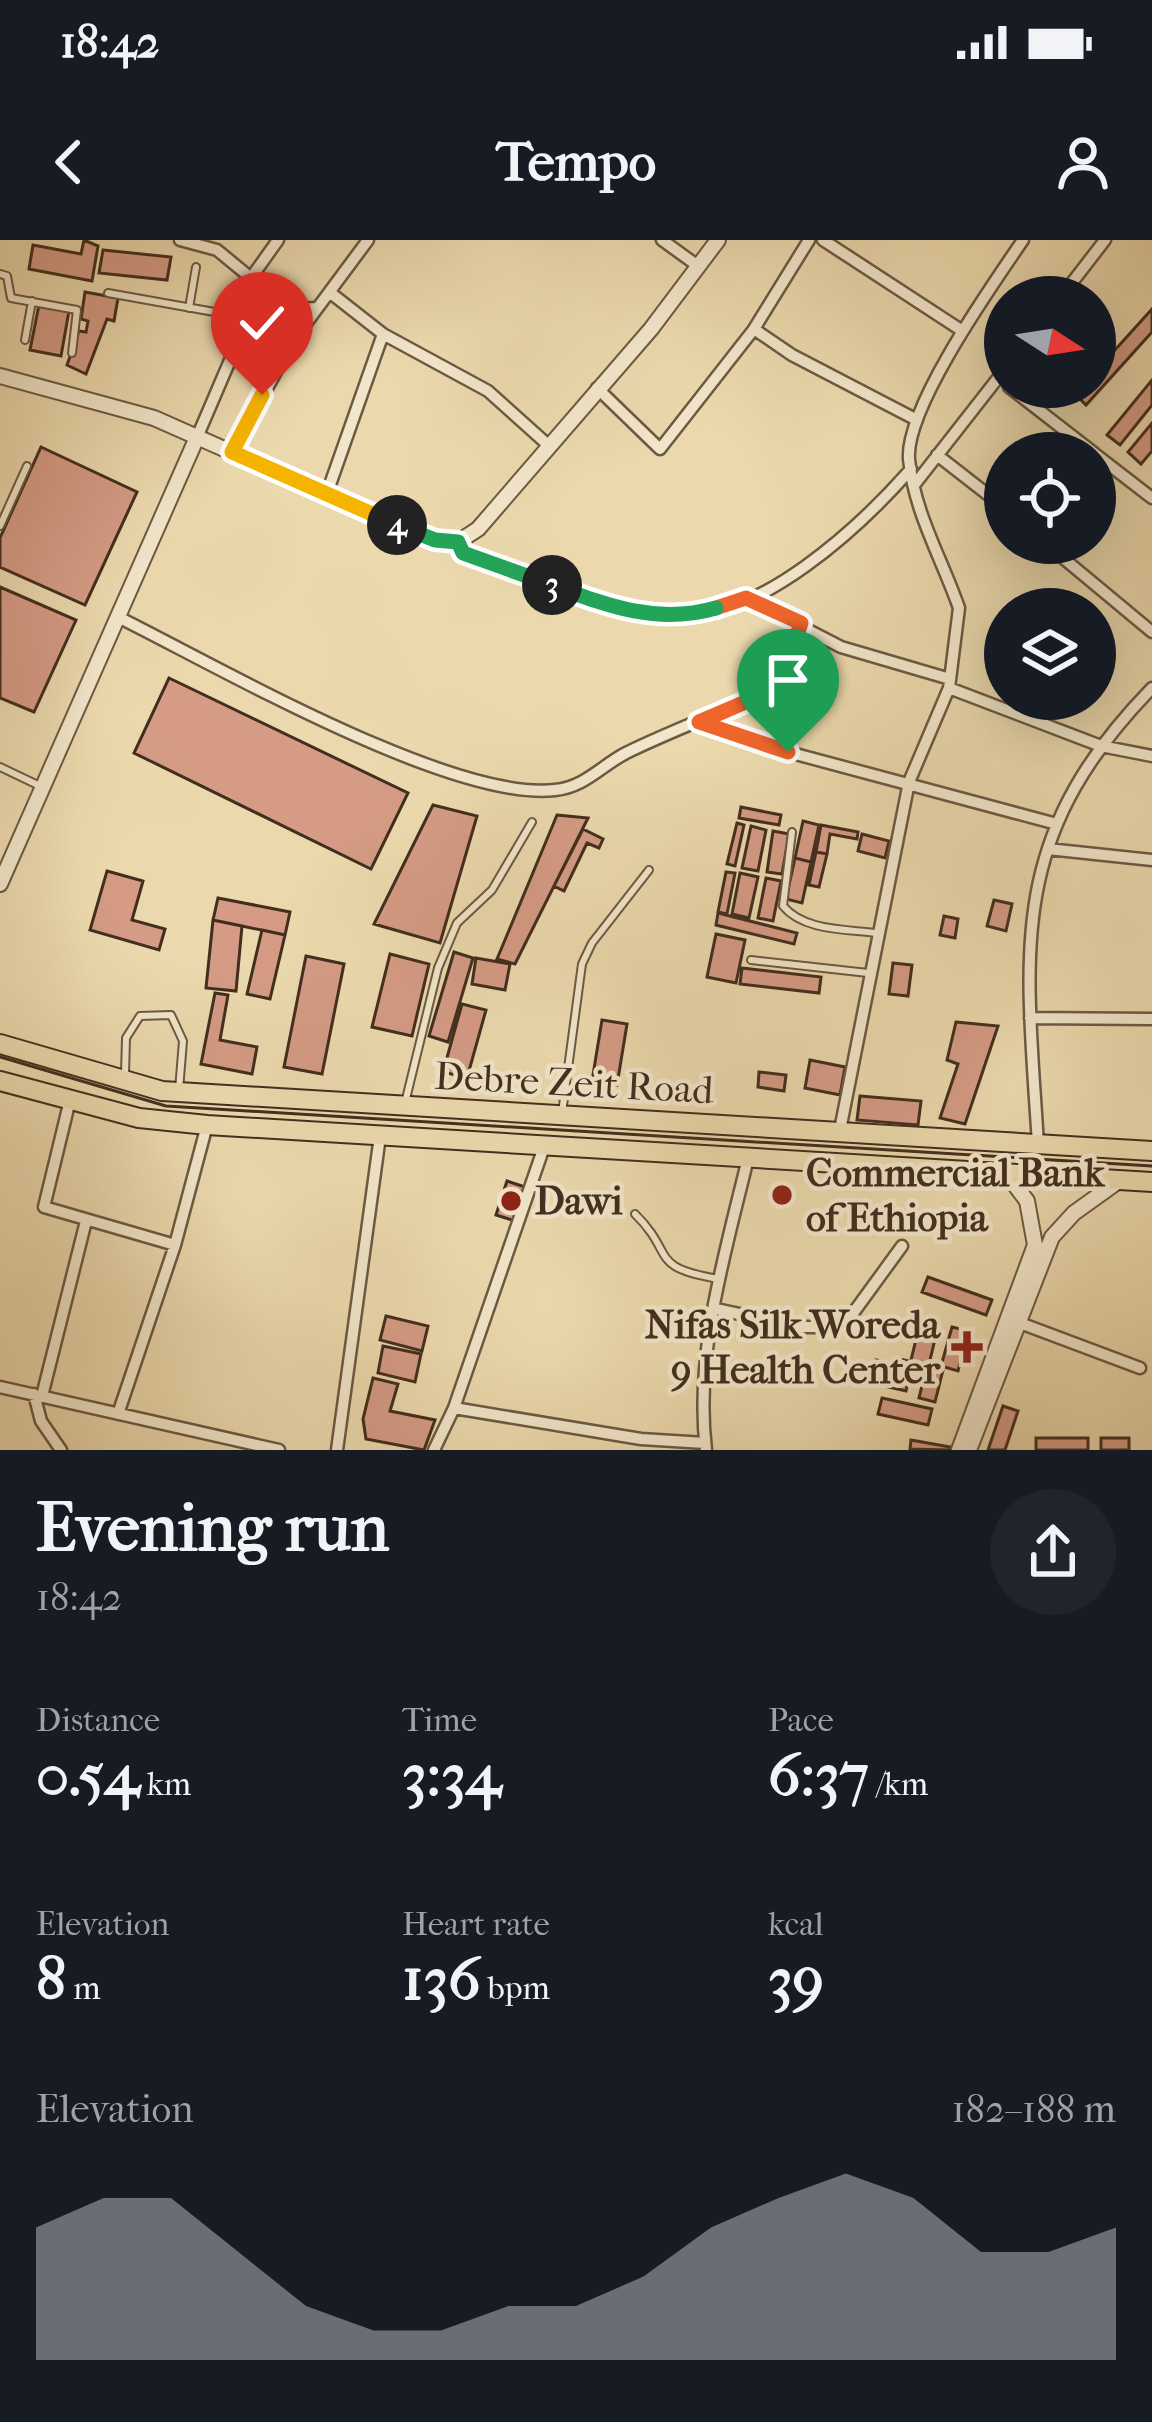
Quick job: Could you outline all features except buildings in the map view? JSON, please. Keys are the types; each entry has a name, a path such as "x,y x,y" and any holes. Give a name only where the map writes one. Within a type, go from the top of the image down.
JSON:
{"main road":[{"name":"Debre Zeit Road","path":"0,1044 124,1083 179,1093 1152,1151"},
{"name":"Debre Zeit Road","path":"0,1081 139,1118 207,1125 749,1154 1152,1182"}],"street":[{"path":"180,240 217,250 251,278"},
{"path":"232,452 317,308 368,240"},
{"path":"662,240 698,266"},
{"path":"0,376 74,392 198,435 326,496 435,540 458,542 478,529 718,240"},
{"path":"597,388 660,449 754,329 809,240"},
{"path":"823,240 961,330"},
{"path":"840,1130 909,782 949,684 959,608 915,484 910,446 917,420 961,330 1023,240"},
{"path":"1077,276 1105,240"},
{"path":"0,884 250,314 251,278 275,241"},
{"path":"332,294 383,334 488,391 547,444"},
{"path":"250,314 317,308"},
{"path":"754,329 792,355 917,420"},
{"path":"326,496 383,334"},
{"path":"915,484 984,402"},
{"path":"1039,408 1069,432"},
{"path":"937,455 984,492"},
{"path":"458,542 463,553 645,614 680,618 746,598 834,546 866,521 911,469"},
{"path":"1116,470 1152,498"},
{"path":"1071,564 1152,632"},
{"path":"746,598 858,653 1102,746 1152,756"},
{"path":"118,617 445,772 534,791 578,785 625,754 777,688 801,623"},
{"path":"1038,1144 1028,931 1053,823 1102,746 1152,688"},
{"path":"699,722 788,752 1053,823"},
{"path":"1048,849 1152,860"},
{"path":"1030,1018 1152,1019"},
{"path":"70,1100 43,1202 50,1210 176,1245"},
{"path":"118,1414 176,1245 207,1125"},
{"path":"337,1450 380,1136"},
{"path":"434,1450 454,1408 544,1144"},
{"path":"454,1408 641,1444 705,1446 705,1388 718,1279 749,1154"},
{"path":"969,1450 1036,1245 1027,1201 1006,1173"},
{"path":"959,1450 1020,1323 1052,1237 1074,1213 1120,1180"},
{"path":"61,1450 36,1411 86,1221"},
{"path":"716,1309 800,1327 843,1327 902,1246"},
{"path":"1020,1323 1140,1368"},
{"path":"0,1387 279,1450"},
{"path":"198,1435 198,1450"}],"lane":[{"path":"189,308 196,268"},
{"path":"0,274 7,276 8,296 77,310 72,353"},
{"path":"108,292 250,314"},
{"path":"26,340 32,301"},
{"path":"0,526 26,466"},
{"path":"0,767 43,787"},
{"path":"405,1107 438,968 457,923 493,890 532,822"},
{"path":"792,832 783,906 793,918 811,924 876,933"},
{"path":"561,1117 582,964 592,943 649,870"},
{"path":"751,959 868,973"},
{"path":"124,1083 131,1024 140,1016 171,1015 183,1041 179,1093"},
{"path":"635,1214 651,1229 661,1257 679,1272 718,1279"}],"tram line":[{"path":"0,1057 166,1106 1152,1166"}],"place":[{"name":"Commercial Bank of Ethiopia","path":"782,1195"},
{"name":"Dawi","path":"511,1201"},
{"name":"Nifas Silk Woreda 9 Health Center","path":"967,1347"}],"route":[{"path":"262,395 232,452 326,496 435,540 458,542 463,553 615,608 680,618 746,598 801,623 777,688 699,722 788,752"}]}
